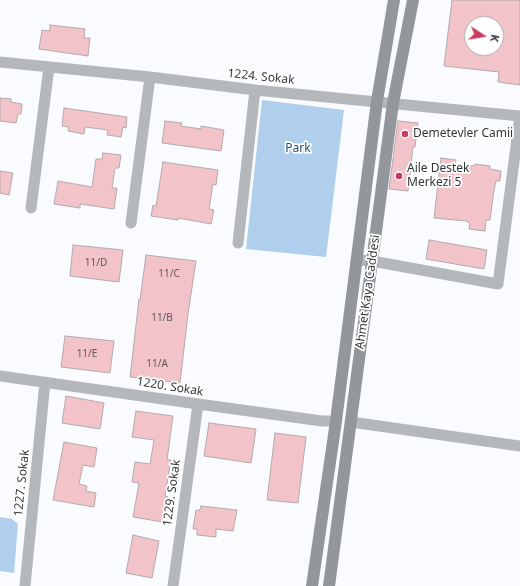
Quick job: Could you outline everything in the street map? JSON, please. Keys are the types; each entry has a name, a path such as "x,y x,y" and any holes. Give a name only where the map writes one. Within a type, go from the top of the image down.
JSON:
{"main road":[{"name":"Ahmet Kaya Caddesi","path":"312,586 336,421 377,101 394,0"},
{"name":"Ahmet Kaya Caddesi","path":"329,586 393,103 413,0"}],"street":[{"name":"1224. Sokak","path":"0,62 255,90 520,116"},
{"path":"31,208 49,67"},
{"path":"131,223 150,78"},
{"path":"238,243 255,90"},
{"path":"356,260 372,261 498,284 520,116"},
{"name":"1220. Sokak","path":"0,376 322,421 336,421"},
{"name":"1227. Sokak","path":"25,586 45,382"},
{"name":"1229. Sokak","path":"173,586 198,404"},
{"path":"351,422 520,446"}],"green space":[{"name":"Park","path":"262,100 344,110 326,257 246,249"},
{"path":"0,517 12,519 18,524 14,573 0,571"}],"building":[{"path":"452,0 520,0 520,85 498,82 499,72 444,66"},
{"path":"50,25 85,29 84,38 90,38 88,56 39,49 42,30 50,31"},
{"path":"0,98 11,99 11,102 22,104 21,114 18,114 16,123 0,121"},
{"path":"64,108 127,117 126,128 123,127 121,137 107,135 108,130 85,127 84,134 68,131 69,127 62,126"},
{"path":"165,121 182,123 181,126 201,129 201,126 224,130 221,151 162,143"},
{"path":"398,121 418,123 415,147 413,147 408,191 389,189"},
{"path":"103,153 121,155 119,168 115,168 112,188 117,188 114,209 80,204 80,208 54,204 58,181 92,187 96,159 102,159"},
{"path":"441,158 456,160 455,164 490,166 490,169 501,171 500,181 496,181 490,220 486,220 485,231 469,229 470,223 466,221 434,218"},
{"path":"163,162 218,170 216,185 213,184 209,209 214,210 211,224 178,218 178,220 151,216 153,205 156,206"},
{"path":"0,171 13,173 9,195 0,193"},
{"path":"429,240 487,250 484,269 426,259"},
{"path":"73,245 123,250 119,282 70,276"},
{"path":"146,255 196,261 180,383 130,377 139,299 140,300"},
{"path":"65,336 114,341 110,373 61,367"},
{"path":"66,396 104,403 100,429 62,423"},
{"path":"136,411 173,416 167,460 171,460 165,496 168,497 163,522 133,517 139,483 132,482 135,462 150,464 154,440 132,437"},
{"path":"209,423 256,429 251,463 204,456"},
{"path":"275,433 306,437 298,503 267,500"},
{"path":"64,442 97,448 94,467 83,465 79,484 87,486 86,491 96,493 94,507 53,500"},
{"path":"201,506 237,510 233,531 216,529 216,537 197,535 197,529 193,529 196,510 200,510"},
{"path":"133,535 159,541 152,578 126,573"}],"place":[{"name":"Demetevler Camii","path":"405,134"},
{"name":"Aile Destek Merkezi 5","path":"399,176"}]}
